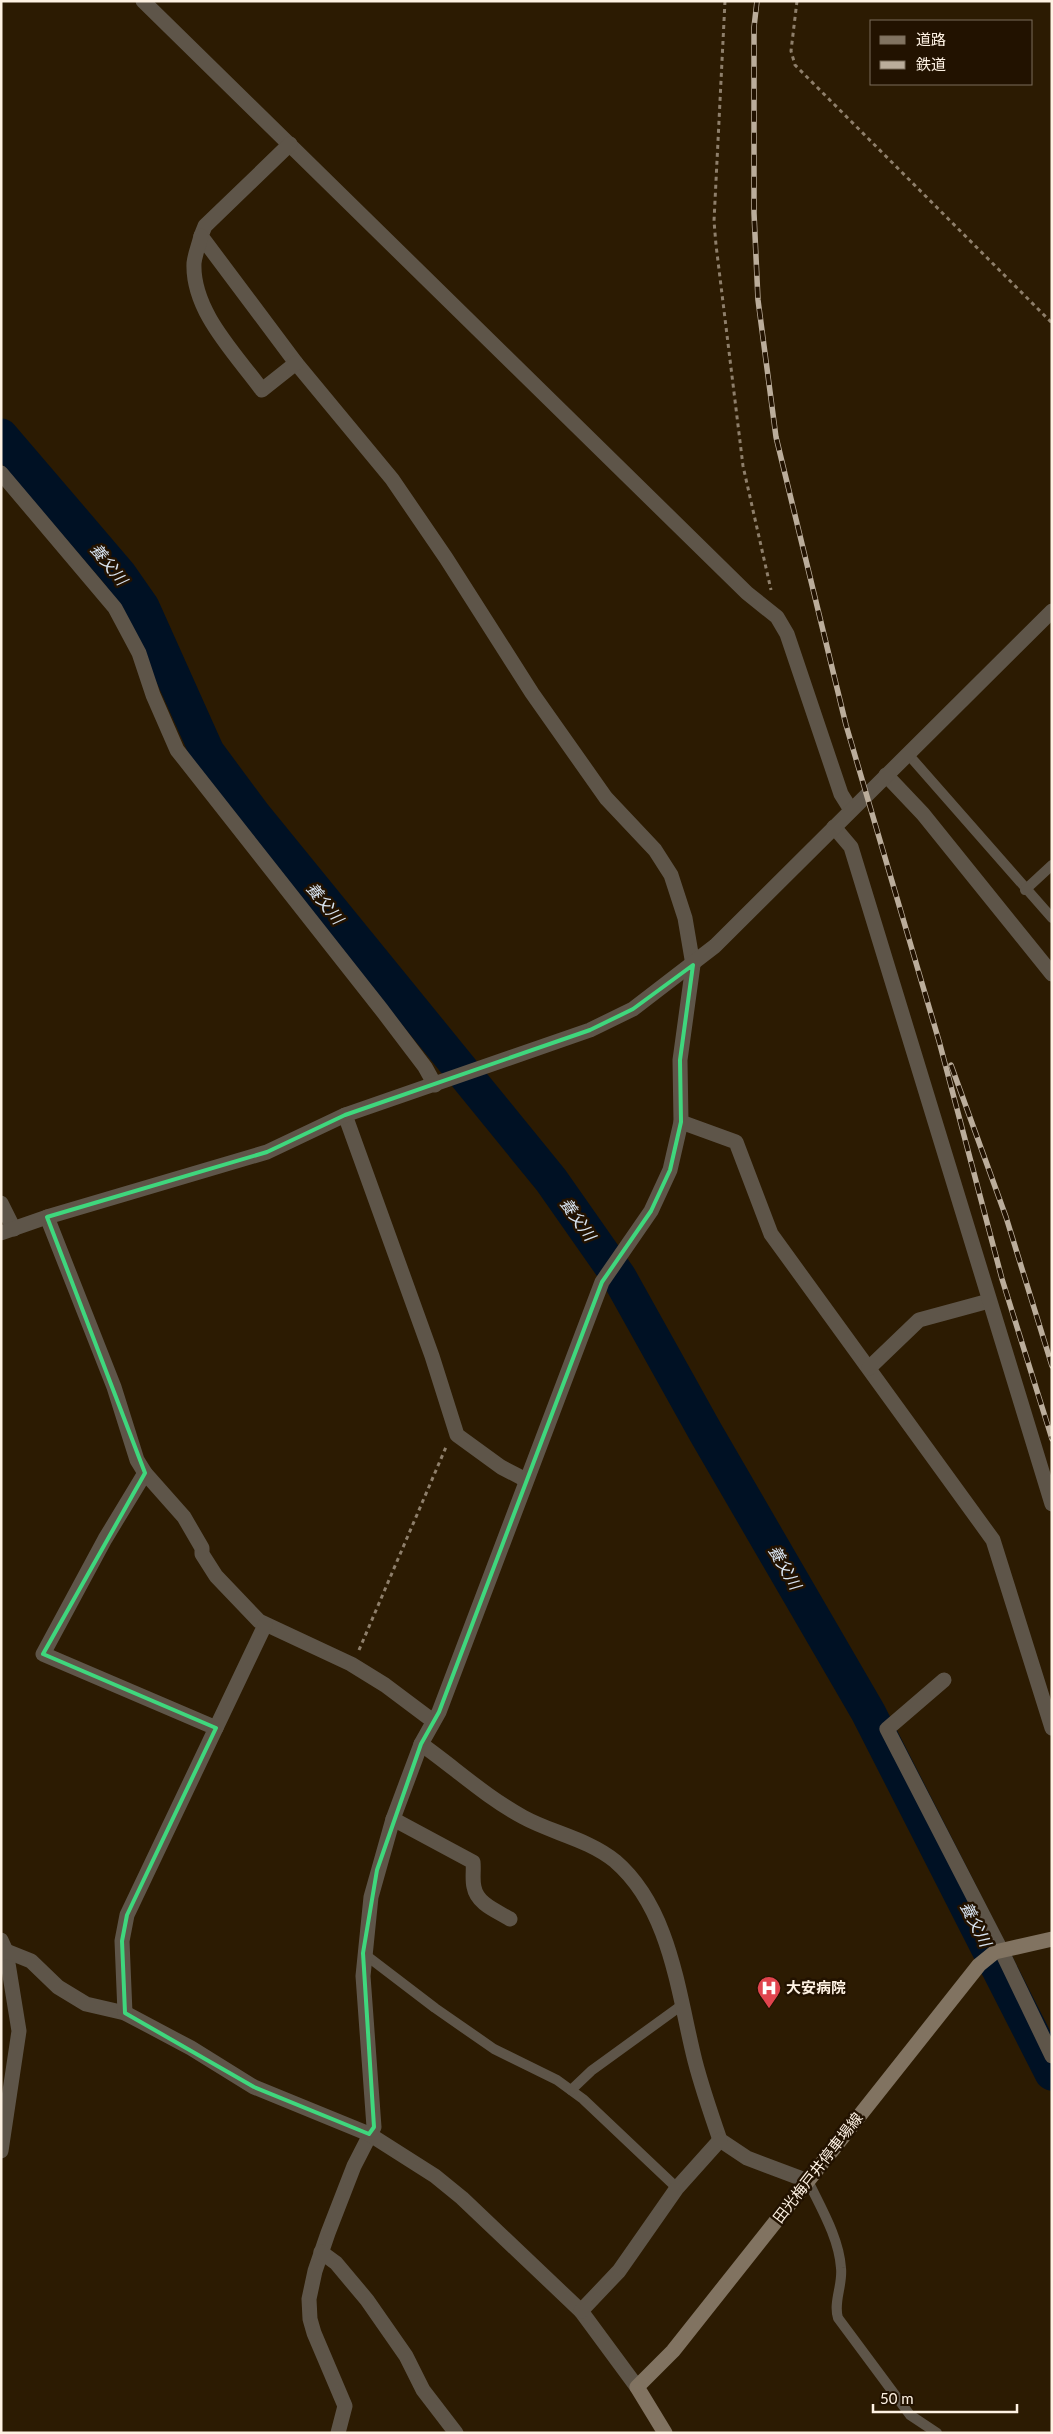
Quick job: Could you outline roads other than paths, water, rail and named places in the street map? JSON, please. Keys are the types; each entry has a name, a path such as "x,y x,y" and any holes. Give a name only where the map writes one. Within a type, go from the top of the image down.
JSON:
{"main road":[{"name":"田光梅戸井停車場線","path":"637,2388 673,2351 979,1966 998,1951 1052,1939"},
{"path":"637,2388 665,2433"}],"street":[{"path":"143,1 747,594 778,617 793,652 841,794 851,810"},
{"path":"290,144 205,226 194,262 196,285 204,310 262,390 296,362"},
{"path":"201,236 296,362 392,479 446,558 532,693 606,798 655,850 671,874 682,909 693,965 680,1060 682,1122 670,1170 652,1211 602,1282 442,1703 421,1744 393,1819 371,1897 364,1952 365,2014 374,2127 354,2166 321,2252 309,2299 310,2320 345,2406 338,2433"},
{"path":"1,473 115,608 139,653 153,695 177,750 440,1084"},
{"path":"1,1203 8,1231 47,1217 267,1152 346,1115 440,1084 610,1022 633,1009 693,965 1052,611"},
{"path":"886,775 923,814 1052,974"},
{"path":"834,828 851,848 1052,1504"},
{"path":"346,1115 432,1356 457,1435 501,1467 526,1480"},
{"path":"682,1122 736,1142 771,1234 993,1540 1052,1728"},
{"path":"47,1217 114,1387 137,1460 145,1473 184,1517 202,1548 202,1554 216,1576 259,1621 351,1664 385,1685 433,1721"},
{"path":"868,1368 919,1320 989,1301"},
{"path":"145,1473 105,1539 44,1654 216,1728"},
{"path":"125,2012 122,1941 127,1915 265,1625"},
{"path":"944,1680 887,1729 1052,2056"},
{"path":"421,1744 508,1808 525,1818 590,1846 614,1860 625,1871 645,1897 669,1953 695,2061 720,2140 747,2158 808,2181"},
{"path":"393,1819 472,1862 474,1888 478,1896 486,1905 510,1919"},
{"path":"3,1948 31,1961 58,1987 86,2004 125,2012 191,2048 254,2087 370,2134 435,2176 462,2198 581,2311 637,2388"},
{"path":"1,2151 19,2031 3,1948"},
{"path":"581,2311 619,2271 677,2188 720,2140"},
{"path":"321,2252 336,2263 367,2300 406,2356 423,2390 456,2433"}],"lane":[{"path":"907,754 1025,890 1052,918"},
{"path":"1025,890 1052,865"},
{"path":"364,1952 494,2049 549,2076 571,2090 620,2132 677,2188"},
{"path":"571,2090 591,2071 682,2005"},
{"path":"808,2181 828,2222 840,2257 842,2271 836,2304 838,2318 910,2415 937,2433"}],"waterway":[{"name":"養父川","path":"1,436 119,574 142,607 207,752 253,814 551,1180 619,1277 706,1433 868,1712 1052,2073"}],"railway":[{"path":"757,1 754,27 754,213 758,300 776,437 846,725 939,1041 1002,1279 1052,1439"},
{"path":"951,1065 1006,1217 1052,1366"}],"place":[{"name":"大安病院","path":"769,2009"}]}
